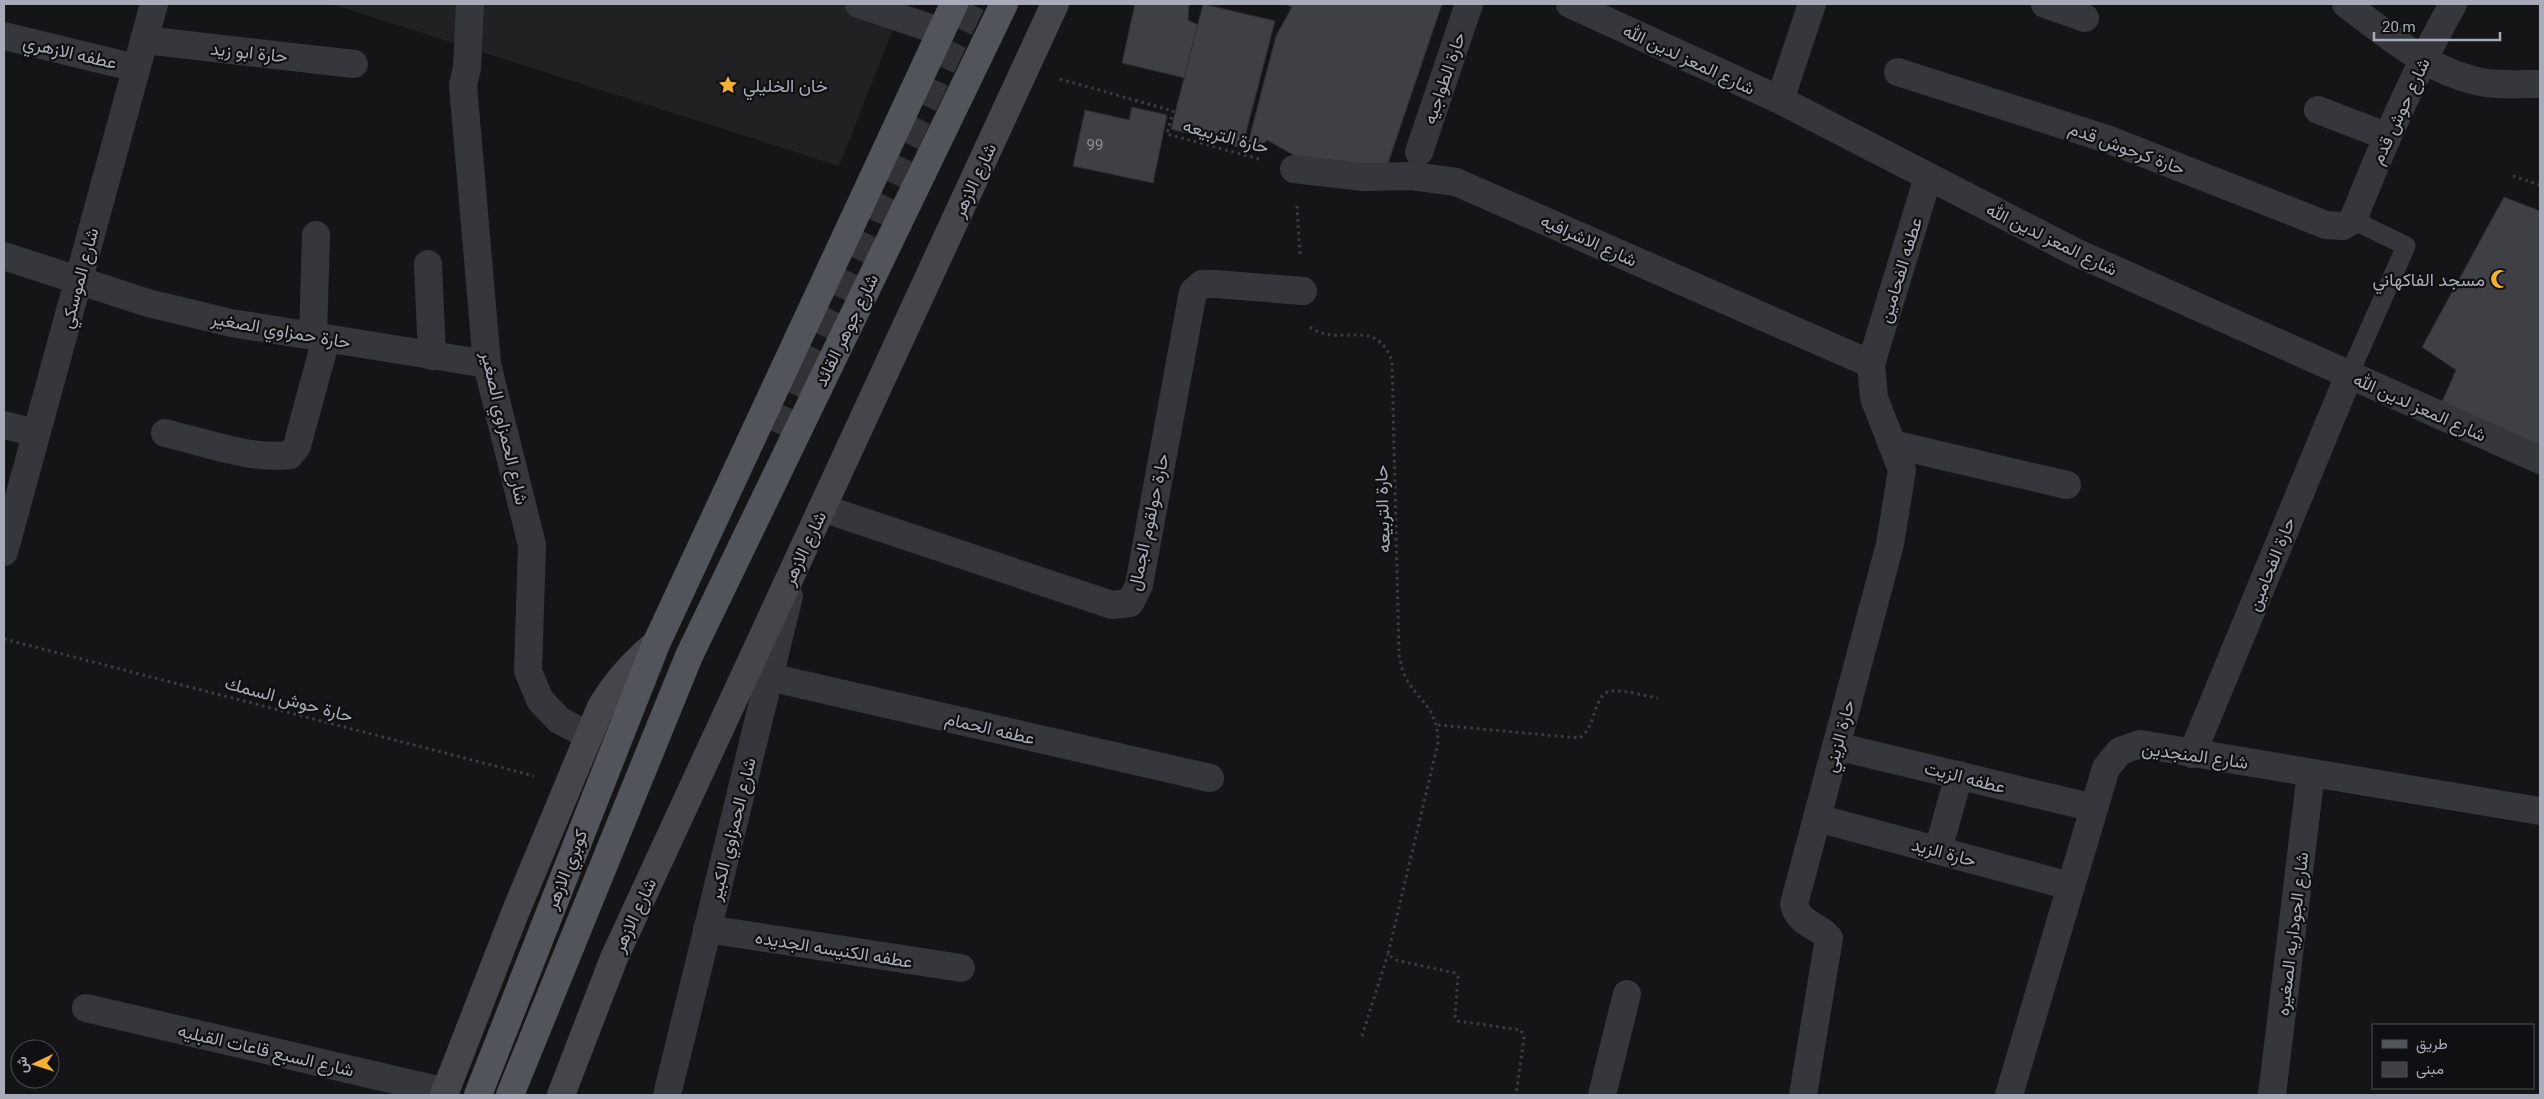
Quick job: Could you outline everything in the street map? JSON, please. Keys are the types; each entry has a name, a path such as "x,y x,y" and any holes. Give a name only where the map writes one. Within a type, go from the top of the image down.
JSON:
{"main road":[{"path":"445,1093 514,913 601,707 616,683 634,662 656,644 939,31 954,4"},
{"name":"شارع جوهر القائد","path":"689,656 1004,4"},
{"name":"شارع الازهر","path":"561,1095 614,958 1055,4"},
{"name":"كوبري الازهر","path":"478,1095 656,644"},
{"name":"كوبري الازهر","path":"510,1095 689,656"}],"street":[{"name":"شارع الموسكي","path":"4,552 154,4"},
{"name":"شارع الحمزاوي الصغير","path":"470,4 467,68 463,85 487,364 532,545 528,671 540,700 559,720 589,736"},
{"path":"859,4 939,31"},
{"name":"حارة الطواجيه","path":"1419,152 1469,4"},
{"name":"شارع المعز لدين الله","path":"1570,4 1780,100 2075,252 2540,460"},
{"path":"1780,100 1812,4"},
{"path":"2045,4 2086,18"},
{"path":"2346,4 2422,60 2450,74 2487,83 2540,84"},
{"name":"شارع حوش قدم","path":"2353,220 2386,136 2422,60 2453,4"},
{"name":"عطفه الازهري","path":"4,36 136,68"},
{"name":"حارة ابو زيد","path":"144,40 354,64"},
{"name":"حارة كرحوش قدم","path":"1898,72 2106,139 2326,225 2343,226 2353,220"},
{"path":"2318,110 2386,136"},
{"name":"شارع الاشرافيه","path":"1294,169 1362,177 1411,176 1456,182 1871,364"},
{"name":"عطفه الفحامين","path":"1871,364 1928,177"},
{"path":"165,433 274,457 290,455 297,446 320,337 316,235"},
{"name":"حارة حمزاوي الصغير","path":"4,256 148,303 212,318 487,364"},
{"path":"428,264 432,356"},
{"name":"حارة حولقوم الجمال","path":"822,508 1112,605 1130,603 1139,585 1192,292 1202,284 1303,291"},
{"name":"حارة الزيني","path":"1803,1095 1829,938 1823,931 1802,920 1798,916 1794,904 1890,544 1902,470 1874,398 1871,364"},
{"name":"حارة الفحامين","path":"2192,754 2349,375"},
{"path":"4,425 36,433"},
{"path":"1892,444 2067,485"},
{"name":"شارع الحمزاوي الكبير","path":"667,1095 797,562"},
{"name":"عطفه الحمام","path":"769,677 1210,778"},
{"name":"شارع المنجدين","path":"2009,1095 2106,768 2120,751 2140,744 2540,811"},
{"name":"عطفه الزيت","path":"1836,746 2094,808"},
{"name":"شارع الجوداريه الصغيره","path":"2272,1095 2312,773"},
{"path":"1938,850 1959,775"},
{"name":"حارة الزيد","path":"1817,818 2070,886"},
{"name":"عطفه الكنيسه الجديده","path":"707,929 962,968"},
{"path":"1602,1095 1627,994"},
{"name":"شارع السبع قاعات القبليه","path":"86,1008 445,1093"}],"lane":[{"path":"2349,375 2406,246 2353,220"}],"path":[{"name":"حارة التربيعه","path":"1026,69 1173,111 1168,134 1294,169 1305,318 1310,327 1319,333 1329,336 1366,334 1378,339 1387,349 1392,361 1400,655 1404,673 1429,707 1438,725"},
{"path":"2513,176 2540,185"},
{"name":"حارة حوش السمك","path":"4,639 568,785"},
{"path":"1362,1036 1388,954 1438,743 1438,725 1579,738 1586,735 1590,729 1600,699 1606,692 1615,691 1658,698"},
{"path":"1388,954 1395,960 1455,973 1458,977 1454,1011 1458,1021 1521,1030 1524,1037 1516,1095"}],"shaded area":[{"name":"خان الخليلي","path":"331,4 903,4 839,166"}],"building":[{"path":"1135,4 1189,4 1188,20 1198,25 1185,78 1122,63"},
{"path":"1203,4 1275,21 1242,148 1171,129"},
{"path":"1284,4 1442,4 1386,169 1315,167 1267,140 1257,150 1247,147 1276,36 1292,7"},
{"path":"1132,107 1167,115 1153,183 1073,166 1085,110 1129,120"},
{"name":"مسجد الفاكهاني","path":"2504,197 2540,211 2540,450 2442,402 2456,370 2422,347"}],"tunnel":[{"path":"798,371 971,4"},
{"path":"781,435 817,356"}],"place":[{"name":"خان الخليلي","path":"728,85"},
{"name":"مسجد الفاكهاني","path":"2500,279"}]}
